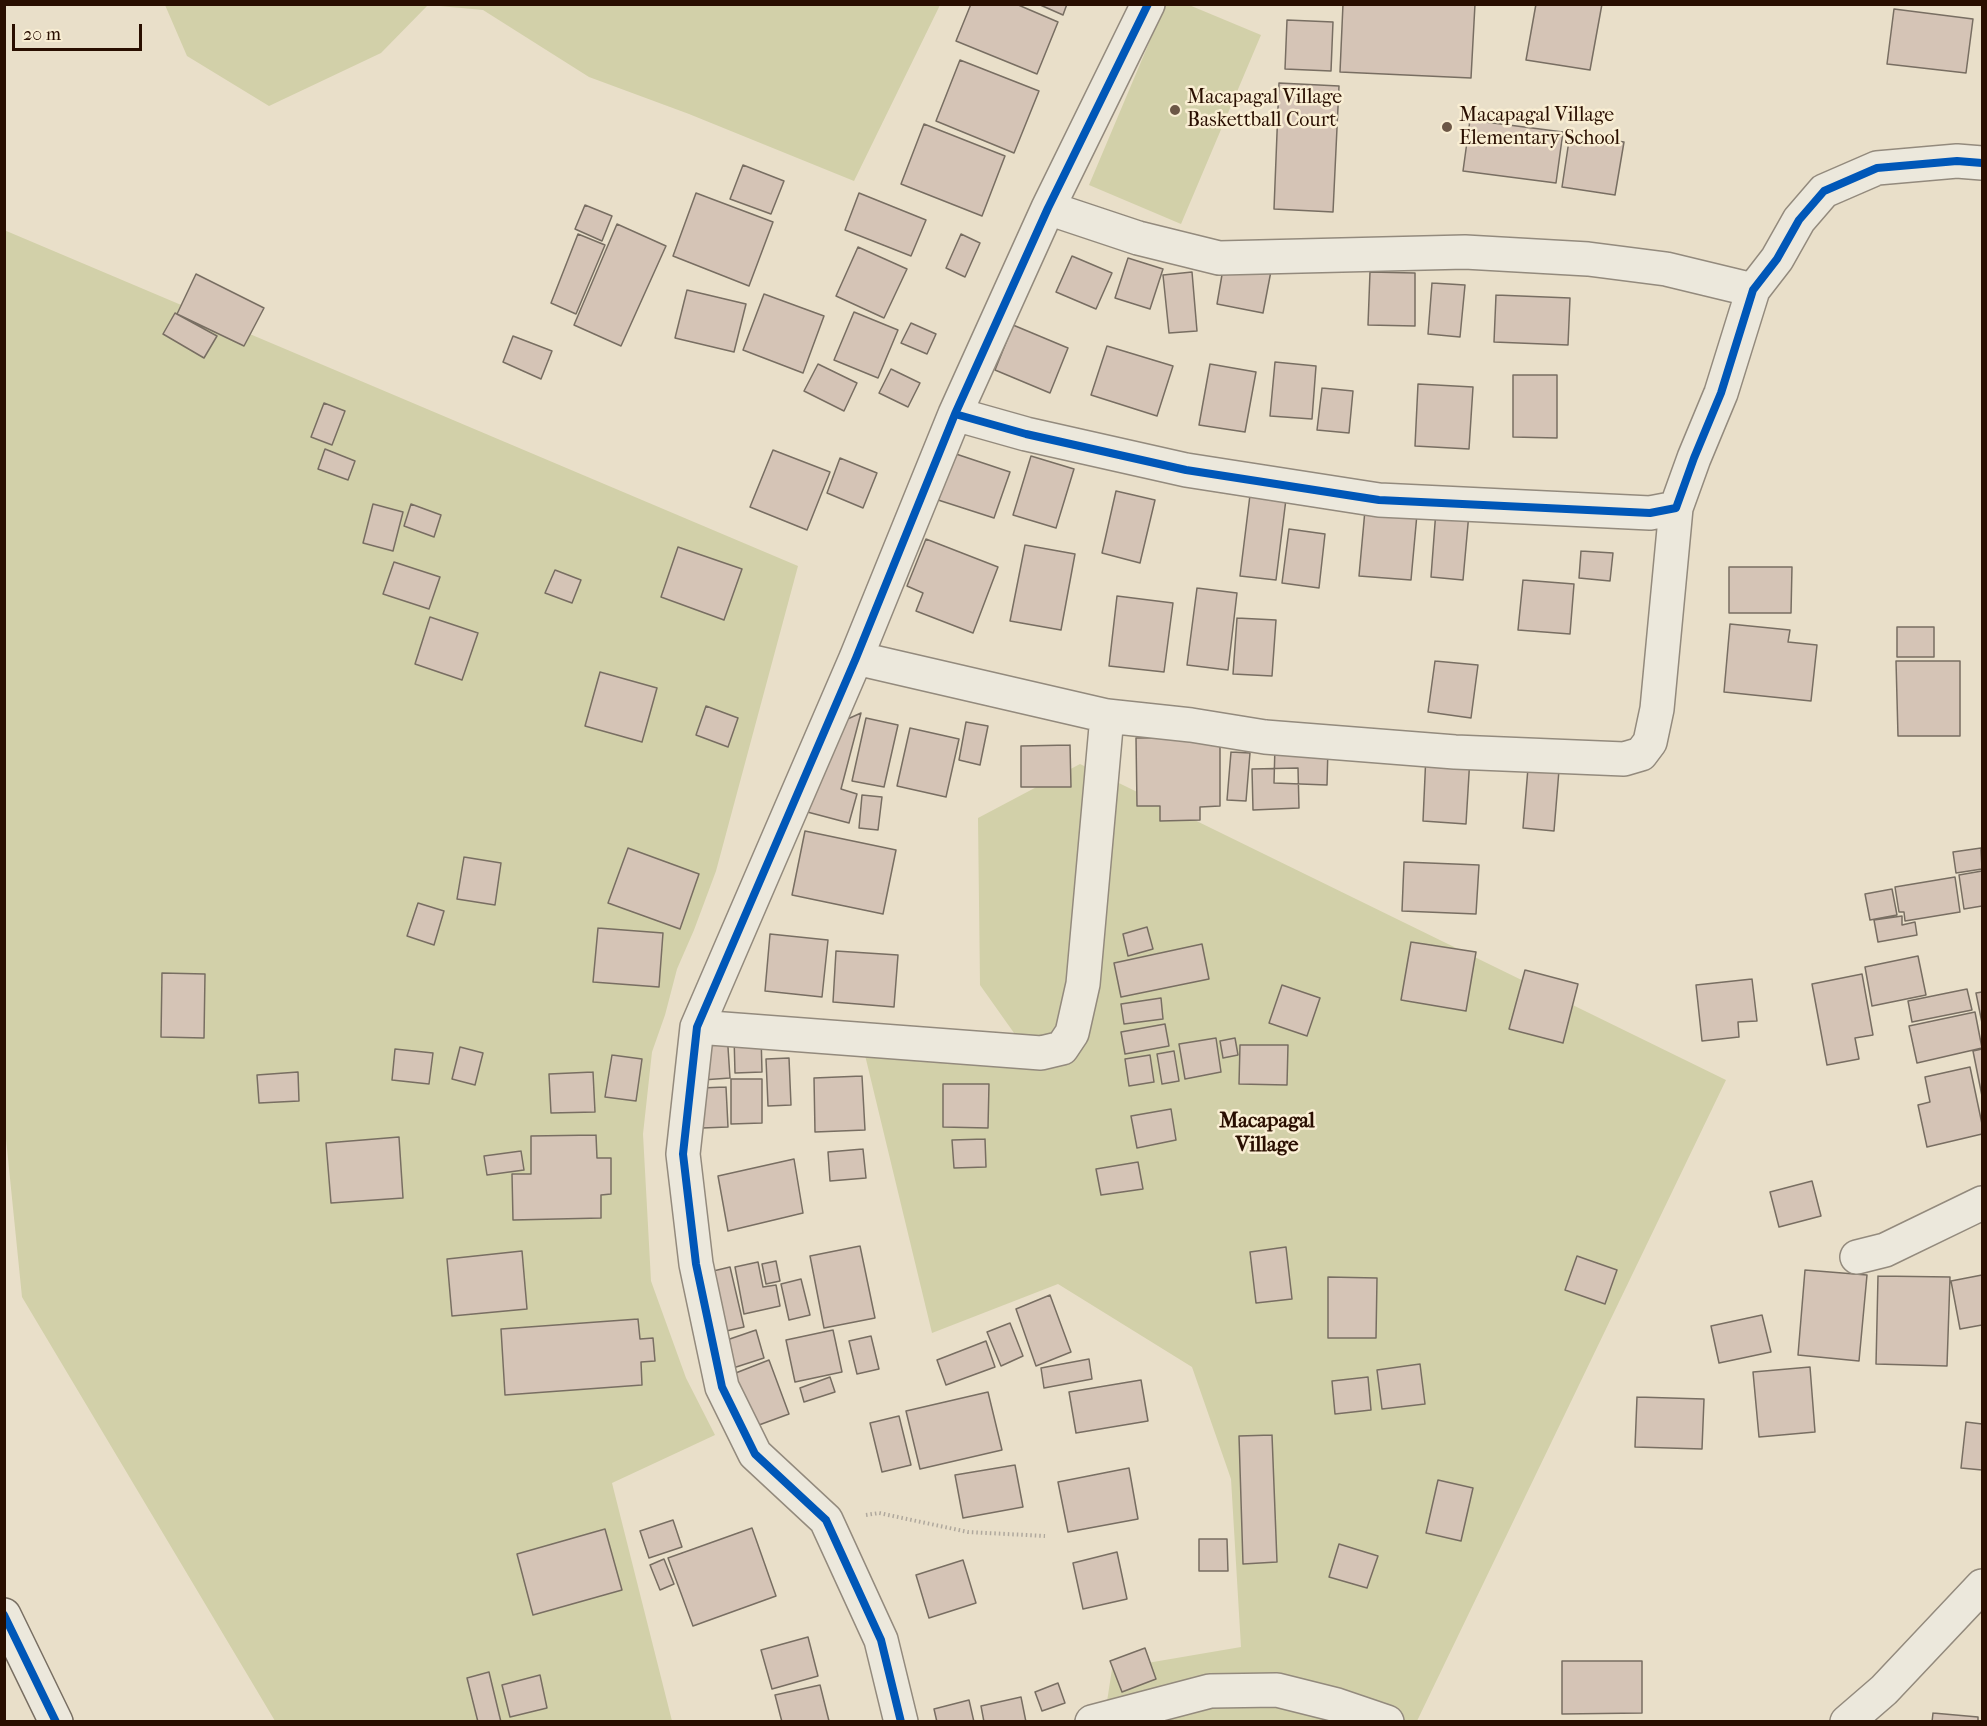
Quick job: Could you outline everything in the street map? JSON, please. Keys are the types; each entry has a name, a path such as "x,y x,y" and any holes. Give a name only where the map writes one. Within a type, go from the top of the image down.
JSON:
{"street":[{"path":"901,1722 881,1640 826,1520 755,1454 722,1388 696,1264 683,1154 698,1027 856,658 955,414 1048,208 1148,4"},
{"path":"856,658 1107,716 1191,725 1265,737 1455,752 1623,759 1641,754 1650,742 1657,709 1676,508 1721,393 1753,290 1777,259 1799,220 1824,191 1877,168 1957,161 1983,162"},
{"path":"1048,208 1138,238 1219,258 1465,252 1588,259 1666,269 1753,290"},
{"path":"955,414 1026,434 1186,470 1379,500 1650,513 1676,508"},
{"path":"698,1027 1041,1053 1062,1048 1072,1033 1083,984 1107,716"},
{"path":"1857,1257 1885,1250 1983,1203"},
{"path":"1847,1722 1884,1690 1983,1586"},
{"path":"4,1615 56,1722"},
{"path":"1092,1722 1210,1691 1277,1690 1338,1705 1387,1722"}],"path":[{"path":"826,1520 879,1513 968,1532 1046,1536"}],"shaded area":[{"path":"165,5 428,5 381,53 269,106 187,56"},
{"path":"429,5 940,5 854,181 689,114 589,77 483,10"},
{"name":"Macapagal Village Baskettball Court","path":"1165,5 1189,5 1261,35 1181,224 1089,185"},
{"path":"4,230 798,566 716,871 677,969 652,1052 643,1134 651,1281 686,1378 715,1435 612,1483 672,1721 275,1721 22,1297 4,1119"},
{"path":"1080,764 1726,1080 1417,1721 1104,1721 1112,1669 1241,1647 1231,1479 1192,1367 1058,1284 932,1333 864,1051 1036,1064 980,985 978,818"}],"building":[{"path":"971,4 1016,4 1058,22 1037,74 956,41"},
{"path":"1038,4 1067,4 1063,15"},
{"path":"1343,4 1475,4 1471,78 1340,72"},
{"path":"1536,4 1602,4 1590,70 1526,60"},
{"path":"1894,9 1973,19 1966,73 1887,64"},
{"path":"1287,20 1333,22 1331,71 1285,69"},
{"path":"960,60 1039,91 1014,153 936,121"},
{"path":"1279,83 1339,86 1333,212 1274,209"},
{"path":"1470,120 1563,132 1556,183 1463,171"},
{"path":"924,124 1005,156 982,216 901,184"},
{"path":"1570,134 1624,142 1615,195 1562,187"},
{"path":"743,165 784,181 771,214 730,199"},
{"path":"696,193 773,222 749,286 673,256"},
{"path":"859,193 926,220 911,256 845,230"},
{"path":"585,205 612,216 602,241 575,229"},
{"path":"617,224 666,246 621,346 574,325"},
{"path":"578,234 605,245 576,314 551,303"},
{"path":"961,234 980,243 965,277 946,268"},
{"path":"858,247 907,269 884,318 836,296"},
{"path":"1072,256 1112,273 1096,309 1056,292"},
{"path":"1128,258 1163,269 1150,309 1115,298"},
{"path":"1224,263 1271,271 1263,313 1217,304"},
{"path":"1192,272 1197,331 1169,333 1163,275"},
{"path":"1370,272 1415,273 1415,326 1368,325"},
{"path":"196,274 264,308 244,346 177,314"},
{"path":"1432,283 1465,285 1460,337 1428,334"},
{"path":"687,290 746,304 734,352 675,338"},
{"path":"764,294 824,316 803,373 743,350"},
{"path":"1496,295 1570,298 1568,345 1494,342"},
{"path":"854,312 898,330 878,378 834,360"},
{"path":"175,313 217,336 204,358 163,334"},
{"path":"911,323 936,334 927,354 901,343"},
{"path":"1013,325 1068,348 1050,393 995,370"},
{"path":"513,336 552,351 541,379 503,362"},
{"path":"1107,346 1173,366 1157,416 1091,395"},
{"path":"1275,362 1316,366 1312,419 1270,416"},
{"path":"818,364 857,383 844,411 804,391"},
{"path":"1210,364 1256,372 1245,432 1199,425"},
{"path":"891,369 920,383 908,407 879,393"},
{"path":"1513,375 1557,375 1557,438 1513,437"},
{"path":"1418,384 1473,387 1469,449 1415,446"},
{"path":"1322,388 1353,391 1349,433 1317,430"},
{"path":"324,403 345,411 332,445 311,437"},
{"path":"325,449 355,461 348,480 318,469"},
{"path":"773,450 830,472 807,530 750,507"},
{"path":"950,452 1010,472 994,518 935,499"},
{"path":"1031,456 1074,469 1056,528 1013,515"},
{"path":"840,458 877,473 863,508 827,493"},
{"path":"1116,491 1155,500 1140,563 1102,553"},
{"path":"1250,495 1286,499 1276,580 1240,576"},
{"path":"373,504 403,512 393,551 363,543"},
{"path":"411,504 441,515 434,537 404,526"},
{"path":"1365,510 1417,514 1411,580 1359,576"},
{"path":"1436,510 1469,513 1463,580 1431,577"},
{"path":"1289,529 1325,534 1319,588 1282,583"},
{"path":"926,539 998,567 973,633 916,611 923,593 907,586"},
{"path":"1025,545 1075,554 1061,630 1010,621"},
{"path":"678,547 742,569 724,620 661,597"},
{"path":"1581,551 1613,553 1610,581 1579,578"},
{"path":"394,562 440,577 429,609 383,594"},
{"path":"1729,567 1792,567 1791,613 1729,613"},
{"path":"555,570 581,580 572,603 545,593"},
{"path":"1523,580 1574,584 1570,634 1518,630"},
{"path":"1197,588 1237,593 1228,670 1187,665"},
{"path":"1117,596 1173,603 1164,672 1109,666"},
{"path":"430,617 478,633 462,680 415,664"},
{"path":"1237,618 1276,620 1272,676 1233,674"},
{"path":"1730,624 1790,630 1788,642 1817,645 1811,701 1724,692"},
{"path":"1897,627 1934,627 1934,657 1897,657"},
{"path":"1435,661 1478,665 1471,718 1428,712"},
{"path":"1896,661 1960,661 1960,736 1898,736"},
{"path":"600,672 657,688 642,742 585,726"},
{"path":"706,706 738,718 728,747 696,735"},
{"path":"861,713 841,789 857,794 849,823 796,809 832,726"},
{"path":"866,718 898,725 884,787 852,781"},
{"path":"966,722 988,726 980,765 959,760"},
{"path":"910,728 959,739 946,797 897,786"},
{"path":"1220,737 1220,806 1200,807 1200,820 1160,821 1160,806 1137,806 1136,738"},
{"path":"1070,745 1071,787 1021,787 1021,746"},
{"path":"1275,745 1328,747 1327,785 1274,783"},
{"path":"1231,752 1250,753 1246,801 1227,800"},
{"path":"1426,754 1470,757 1466,824 1423,821"},
{"path":"1298,768 1299,808 1253,810 1252,769"},
{"path":"1528,768 1559,770 1554,831 1523,828"},
{"path":"862,795 882,797 878,830 859,828"},
{"path":"805,831 896,850 883,914 792,895"},
{"path":"628,848 699,874 680,929 608,903"},
{"path":"1981,848 1982,869 1956,873 1953,852"},
{"path":"464,857 501,863 495,905 457,899"},
{"path":"1404,862 1479,865 1476,914 1402,911"},
{"path":"1982,871 1982,906 1964,909 1959,875"},
{"path":"1955,877 1960,912 1905,921 1904,912 1899,912 1895,887"},
{"path":"1892,889 1897,915 1870,920 1865,894"},
{"path":"418,903 444,911 434,945 407,936"},
{"path":"1902,916 1902,925 1915,922 1917,935 1878,942 1874,920"},
{"path":"1147,927 1153,949 1128,956 1123,934"},
{"path":"598,928 663,933 659,987 593,982"},
{"path":"770,934 828,940 822,997 765,991"},
{"path":"1411,942 1476,952 1466,1011 1401,1000"},
{"path":"1202,944 1209,979 1121,997 1114,963"},
{"path":"836,951 898,955 894,1007 833,1002"},
{"path":"1918,956 1926,995 1872,1006 1865,967"},
{"path":"1525,970 1578,984 1563,1043 1509,1029"},
{"path":"162,973 205,974 204,1038 161,1037"},
{"path":"1862,974 1873,1035 1855,1038 1859,1059 1827,1065 1812,984"},
{"path":"1752,979 1757,1021 1738,1022 1739,1037 1702,1041 1696,985"},
{"path":"1282,985 1320,998 1307,1036 1269,1023"},
{"path":"1967,989 1972,1010 1912,1022 1908,1001"},
{"path":"1982,992 1982,1023 1976,993"},
{"path":"1161,998 1163,1019 1124,1024 1121,1004"},
{"path":"1975,1012 1982,1048 1917,1063 1909,1026"},
{"path":"1165,1024 1169,1046 1125,1054 1121,1032"},
{"path":"727,1032 730,1078 702,1080 700,1034"},
{"path":"761,1034 762,1072 735,1073 734,1036"},
{"path":"1216,1038 1221,1072 1185,1079 1179,1044"},
{"path":"1235,1038 1238,1055 1223,1058 1220,1041"},
{"path":"1240,1045 1288,1045 1287,1085 1239,1084"},
{"path":"460,1047 483,1053 475,1085 452,1079"},
{"path":"395,1049 433,1053 429,1084 392,1080"},
{"path":"1982,1049 1982,1096 1973,1051"},
{"path":"1174,1051 1179,1081 1162,1084 1157,1054"},
{"path":"612,1055 642,1059 636,1101 605,1097"},
{"path":"1150,1055 1154,1082 1129,1086 1125,1059"},
{"path":"789,1058 791,1105 768,1106 766,1059"},
{"path":"1970,1067 1982,1134 1927,1147 1918,1105 1930,1102 1925,1077"},
{"path":"298,1072 299,1101 259,1103 257,1075"},
{"path":"593,1072 595,1112 551,1113 549,1074"},
{"path":"862,1076 865,1130 815,1132 814,1078"},
{"path":"731,1079 762,1079 762,1123 731,1124"},
{"path":"943,1084 989,1084 988,1128 943,1127"},
{"path":"726,1087 728,1127 702,1128 700,1088"},
{"path":"1171,1109 1176,1140 1137,1148 1131,1116"},
{"path":"596,1135 597,1158 611,1158 611,1194 601,1195 601,1218 513,1220 512,1174 531,1174 531,1136"},
{"path":"399,1137 403,1198 331,1203 326,1143"},
{"path":"985,1139 986,1167 954,1168 952,1140"},
{"path":"863,1149 866,1178 830,1181 828,1152"},
{"path":"521,1151 524,1170 487,1175 484,1156"},
{"path":"794,1159 803,1213 728,1231 718,1176"},
{"path":"1138,1162 1143,1189 1101,1195 1096,1169"},
{"path":"1812,1181 1821,1216 1779,1227 1770,1192"},
{"path":"860,1246 875,1318 824,1328 810,1256"},
{"path":"1286,1247 1292,1299 1256,1303 1250,1252"},
{"path":"522,1251 527,1309 452,1316 447,1259"},
{"path":"1577,1256 1617,1270 1605,1304 1565,1290"},
{"path":"776,1261 780,1281 766,1284 762,1264"},
{"path":"758,1262 763,1287 776,1285 780,1306 744,1314 735,1267"},
{"path":"730,1267 744,1327 722,1332 709,1272"},
{"path":"1805,1270 1867,1275 1859,1361 1798,1355"},
{"path":"1982,1275 1982,1325 1960,1329 1951,1281"},
{"path":"1878,1276 1950,1277 1947,1366 1876,1364"},
{"path":"1328,1277 1377,1278 1376,1338 1328,1338"},
{"path":"801,1279 810,1315 789,1320 781,1284"},
{"path":"1050,1295 1071,1352 1036,1366 1016,1309"},
{"path":"1762,1315 1771,1352 1719,1363 1711,1326"},
{"path":"638,1319 640,1339 653,1338 655,1361 641,1362 642,1385 505,1395 501,1329"},
{"path":"1010,1323 1023,1356 1001,1366 987,1332"},
{"path":"756,1330 764,1358 730,1369 721,1342"},
{"path":"833,1330 842,1372 795,1382 786,1340"},
{"path":"871,1336 879,1369 857,1374 849,1341"},
{"path":"986,1341 995,1367 946,1385 937,1360"},
{"path":"1089,1359 1092,1379 1044,1388 1041,1368"},
{"path":"769,1360 789,1414 748,1429 728,1376"},
{"path":"1420,1364 1425,1404 1382,1409 1377,1370"},
{"path":"1810,1367 1815,1432 1759,1437 1753,1372"},
{"path":"830,1377 835,1392 804,1402 800,1388"},
{"path":"1368,1377 1371,1410 1335,1414 1332,1381"},
{"path":"1141,1380 1148,1421 1076,1433 1069,1392"},
{"path":"988,1392 1002,1450 920,1469 906,1411"},
{"path":"1637,1397 1704,1399 1702,1449 1635,1447"},
{"path":"899,1416 911,1465 882,1472 870,1423"},
{"path":"1966,1422 1982,1424 1982,1470 1961,1468"},
{"path":"1272,1435 1277,1562 1243,1564 1239,1436"},
{"path":"1015,1465 1023,1507 963,1518 955,1475"},
{"path":"1129,1468 1138,1519 1068,1532 1058,1482"},
{"path":"1438,1480 1473,1488 1461,1541 1426,1533"},
{"path":"673,1520 682,1547 649,1558 640,1531"},
{"path":"752,1528 776,1596 693,1626 668,1558"},
{"path":"605,1529 622,1590 533,1615 517,1554"},
{"path":"1199,1539 1227,1539 1228,1571 1199,1571"},
{"path":"1339,1544 1378,1556 1367,1588 1329,1577"},
{"path":"1117,1552 1127,1599 1083,1609 1073,1563"},
{"path":"664,1559 674,1584 660,1590 650,1565"},
{"path":"963,1560 976,1603 929,1618 916,1575"},
{"path":"808,1637 818,1676 772,1689 761,1650"},
{"path":"1145,1648 1156,1679 1122,1692 1110,1661"},
{"path":"1562,1661 1642,1661 1642,1713 1562,1714"},
{"path":"489,1672 501,1722 478,1722 467,1678"},
{"path":"540,1675 547,1708 510,1717 502,1685"},
{"path":"1058,1683 1065,1703 1042,1711 1035,1692"},
{"path":"820,1685 829,1721 782,1722 775,1695"},
{"path":"1021,1697 1026,1722 984,1722 981,1706"},
{"path":"969,1700 974,1722 937,1722 934,1709"},
{"path":"1933,1713 1978,1717 1978,1722 1932,1722"}],"cycle path":[{"path":"901,1722 881,1640 826,1520 755,1454 722,1387 696,1264 683,1154 697,1027 856,658 955,414 1048,208 1148,4"},
{"path":"955,414 1026,434 1186,470 1379,500 1650,513 1676,508 1721,393 1753,290 1777,259 1799,220 1824,191 1877,168 1957,161 1982,163"},
{"path":"4,1615 56,1722"}],"place":[{"name":"Macapagal Village Baskettball Court","path":"1175,110"},
{"name":"Macapagal Village Elementary School","path":"1447,127"}],"district":[{"name":"Macapagal Village","path":"1267,1134"}]}
